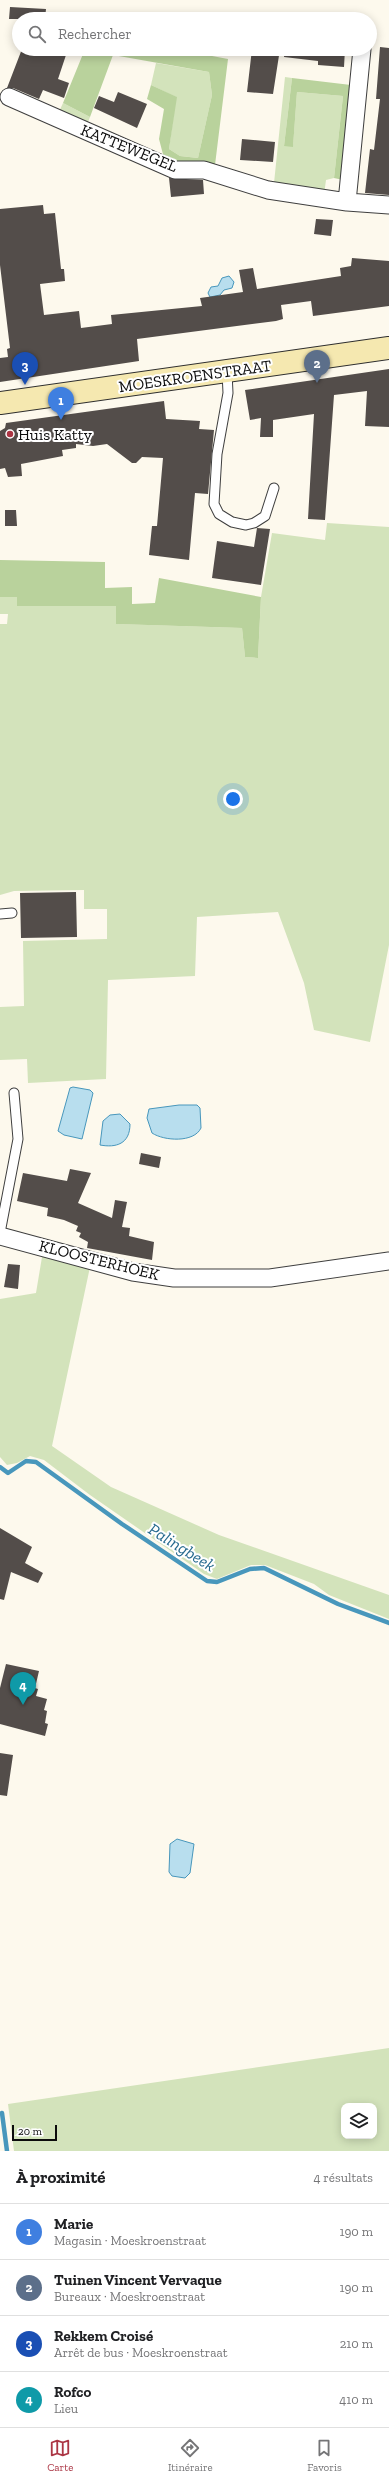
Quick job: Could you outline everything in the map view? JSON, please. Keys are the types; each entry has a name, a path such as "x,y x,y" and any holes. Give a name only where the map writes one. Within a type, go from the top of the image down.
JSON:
{"main road":[{"name":"MOESKROENSTRAAT","path":"0,403 389,348"}],"street":[{"path":"347,202 361,56"},
{"name":"KATTEWEGEL","path":"9,97 175,170 204,170 268,190 347,202 389,205"},
{"name":"KLOOSTERHOEK","path":"0,1235 133,1272 174,1278 270,1278 389,1261"}],"lane":[{"path":"227,372 228,393 217,454 214,504 218,514 232,522 246,525 254,523 265,516 274,488"},
{"path":"0,914 12,913"},
{"path":"0,1235 18,1139 14,1093"}],"green space":[{"path":"82,56 113,56 90,117 63,103"},
{"path":"119,56 212,56 228,59 215,165 165,162 159,139 164,109 147,99 151,85 177,97 169,149 180,156 198,158 212,95 209,72"},
{"path":"156,63 209,72 212,95 198,158 180,156 169,149 176,97 151,85"},
{"path":"285,77 292,78 284,146 293,146 297,92 343,96 334,178 326,180 324,195 274,183"},
{"path":"292,78 351,85 343,180 334,178 343,96 297,92 293,147 284,146"},
{"path":"63,103 90,117 86,127 58,114"},
{"path":"327,523 389,527 389,945 370,1042 314,1030 304,983 278,912 197,917 195,976 108,980 106,1079 28,1083 27,1059 0,1060 0,1007 24,1006 23,941 107,939 107,909 84,909 84,890 14,891 0,895 0,624 7,624 8,614 0,614 0,597 17,597 17,606 116,606 117,624 242,628 245,657 258,658 261,597 272,533 325,540"},
{"path":"0,560 105,562 105,588 132,587 132,604 155,603 159,578 261,597 258,658 245,657 242,628 116,624 116,606 17,606 17,597 0,597"},
{"path":"43,1251 90,1267 52,1446 111,1487 219,1535 389,1595 389,1619 329,1595 314,1584 265,1565 251,1565 217,1579 204,1574 90,1495 44,1460 30,1456 17,1463 7,1465 0,1457 0,1299 36,1293"},
{"path":"389,2048 389,2151 14,2151 8,2104"}],"water":[{"path":"229,276 234,282 232,288 224,290 220,295 210,297 208,293 211,287 218,286 222,278"},
{"path":"73,1087 90,1090 93,1093 82,1139 64,1135 58,1131 70,1088"},
{"path":"179,1105 197,1105 200,1108 201,1128 197,1133 186,1138 171,1139 157,1136 152,1133 147,1118 149,1109"},
{"path":"120,1114 130,1124 128,1136 117,1145 100,1145 103,1121 110,1115"},
{"path":"177,1839 194,1844 190,1873 185,1878 172,1876 169,1872 170,1844"}],"building":[{"path":"10,7 46,9 46,12 12,12 12,19 9,19"},
{"path":"380,47 389,48 389,195 365,193 370,149 374,150 380,99 376,99"},
{"path":"19,56 66,56 58,79 69,83 64,98 43,90 39,99 13,88 7,88"},
{"path":"251,56 279,56 273,94 247,92"},
{"path":"345,56 344,67 318,65 318,61 284,57"},
{"path":"118,92 147,104 137,128 94,108 99,96 114,102"},
{"path":"242,139 275,142 273,162 240,160"},
{"path":"169,178 203,180 204,194 171,197"},
{"path":"43,205 44,214 55,213 61,269 64,269 65,281 40,284 44,315 79,311 81,328 112,324 111,315 202,306 200,298 243,292 239,270 253,268 257,289 341,276 340,268 351,266 352,258 389,261 389,306 313,316 311,301 281,305 283,319 276,321 137,339 139,361 0,382 0,358 8,357 7,349 10,348 0,265 0,209"},
{"path":"316,219 333,220 331,236 314,234"},
{"path":"389,369 389,427 365,426 367,391 334,395 325,520 308,519 314,414 273,420 273,437 260,437 261,418 250,420 245,390"},
{"path":"164,401 166,419 200,421 199,429 214,430 208,494 195,493 189,560 149,555 152,526 157,526 163,458 142,457 136,463 132,463 107,444 93,446 76,444 76,448 62,450 63,456 21,464 22,476 8,477 5,468 0,469 0,431 5,428 6,423"},
{"path":"5,510 16,510 17,526 5,526"},
{"path":"257,528 270,529 261,585 212,578 217,541 254,547"},
{"path":"76,892 77,937 21,938 20,893"},
{"path":"141,1153 161,1157 159,1168 139,1164"},
{"path":"70,1169 91,1173 78,1203 112,1218 115,1200 127,1202 122,1227 130,1228 129,1236 154,1242 152,1260 87,1248 88,1242 79,1237 81,1233 76,1231 78,1226 64,1220 47,1216 48,1208 17,1201 23,1173 67,1181"},
{"path":"8,1264 20,1265 18,1289 4,1287"},
{"path":"0,1528 32,1547 25,1563 43,1573 38,1583 11,1572 4,1600 0,1599"},
{"path":"6,1664 39,1671 35,1688 38,1689 36,1696 47,1699 44,1710 47,1711 45,1723 48,1724 45,1736 0,1724 0,1688"},
{"path":"0,1753 13,1755 7,1796 0,1795"}],"waterway":[{"name":"Palingbeek","path":"0,1467 8,1473 26,1461 36,1462 122,1524 207,1581 217,1582 250,1569 264,1568 338,1604 389,1623"},
{"path":"2,2113 7,2151"}],"place":[{"name":"Tuinen Vincent Vervaque","path":"317,383"},
{"name":"Rekkem Croisé","path":"25,385"},
{"name":"Marie","path":"61,420"},
{"name":"Huis Katty","path":"10,434"},
{"name":"Rofco","path":"23,1705"}]}
